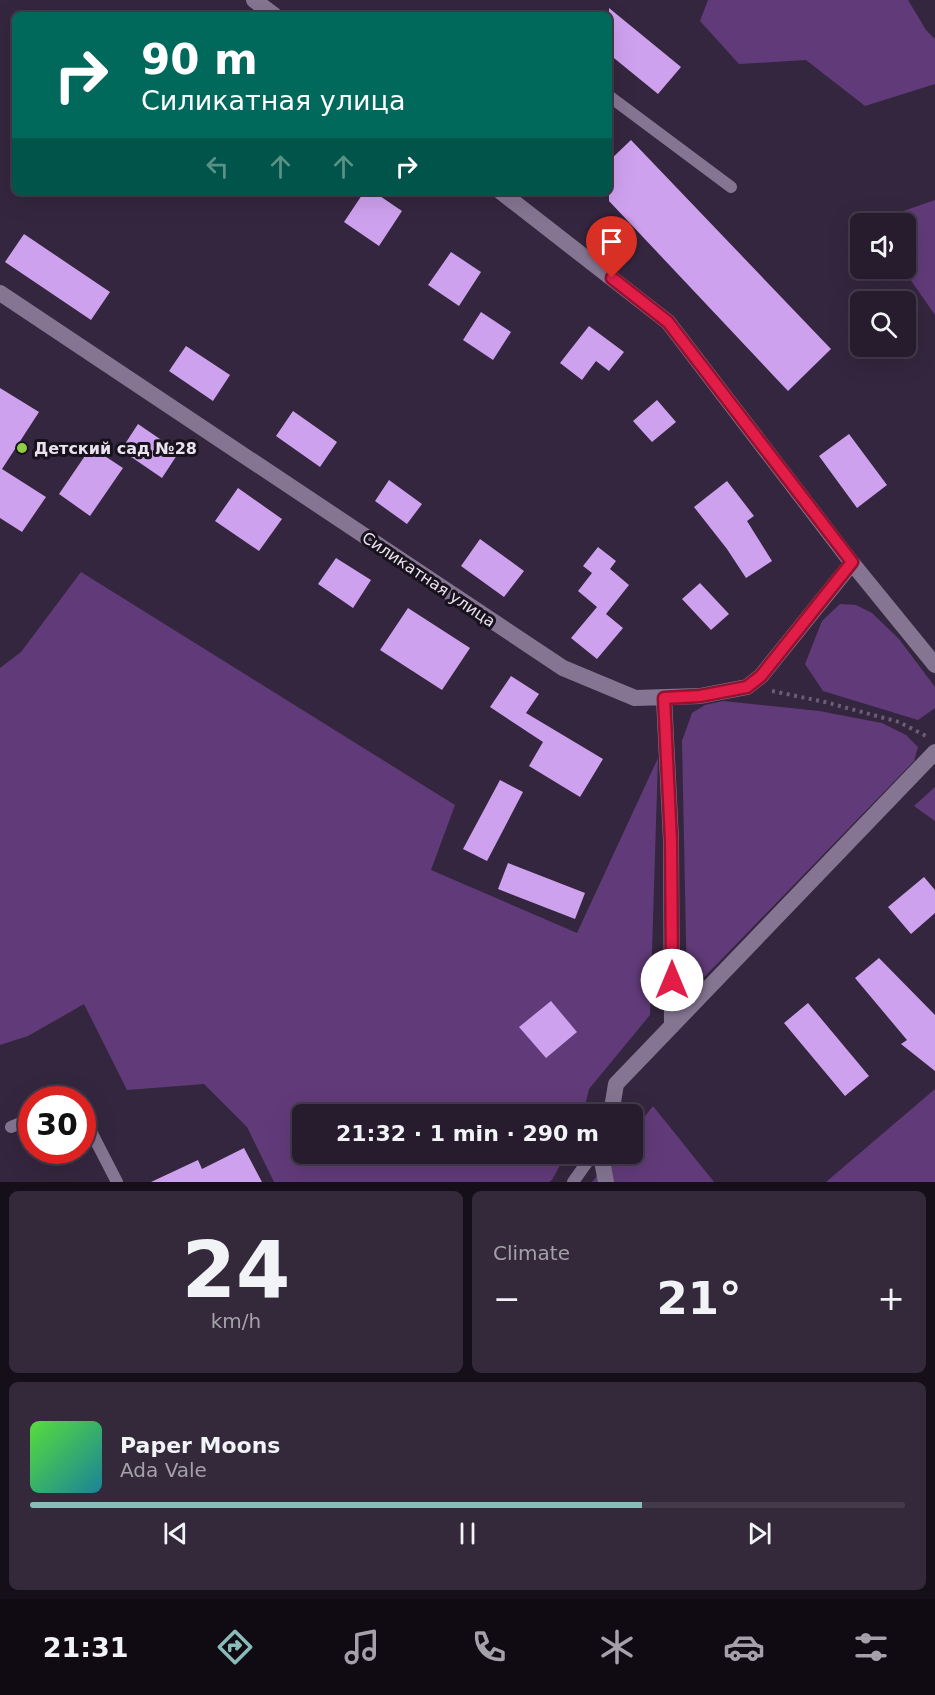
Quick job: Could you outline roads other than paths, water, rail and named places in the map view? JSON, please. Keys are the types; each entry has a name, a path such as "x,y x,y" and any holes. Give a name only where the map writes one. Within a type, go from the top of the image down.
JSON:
{"street":[{"path":"254,0 270,12"},
{"path":"505,195 668,322 852,562 935,665"},
{"name":"Силикатная улица","path":"0,293 563,668 635,698 700,696 747,687 761,676 852,562"},
{"path":"664,698 671,840 672,1026"},
{"path":"613,1104 616,1084 935,752"},
{"path":"603,1164 606,1182"}],"lane":[{"path":"612,98 731,187"},
{"path":"11,1126 18,1123"},
{"path":"96,1141 117,1182"},
{"path":"573,1182 586,1164"}],"place":[{"name":"Детский сад №28","path":"22,448"}]}
